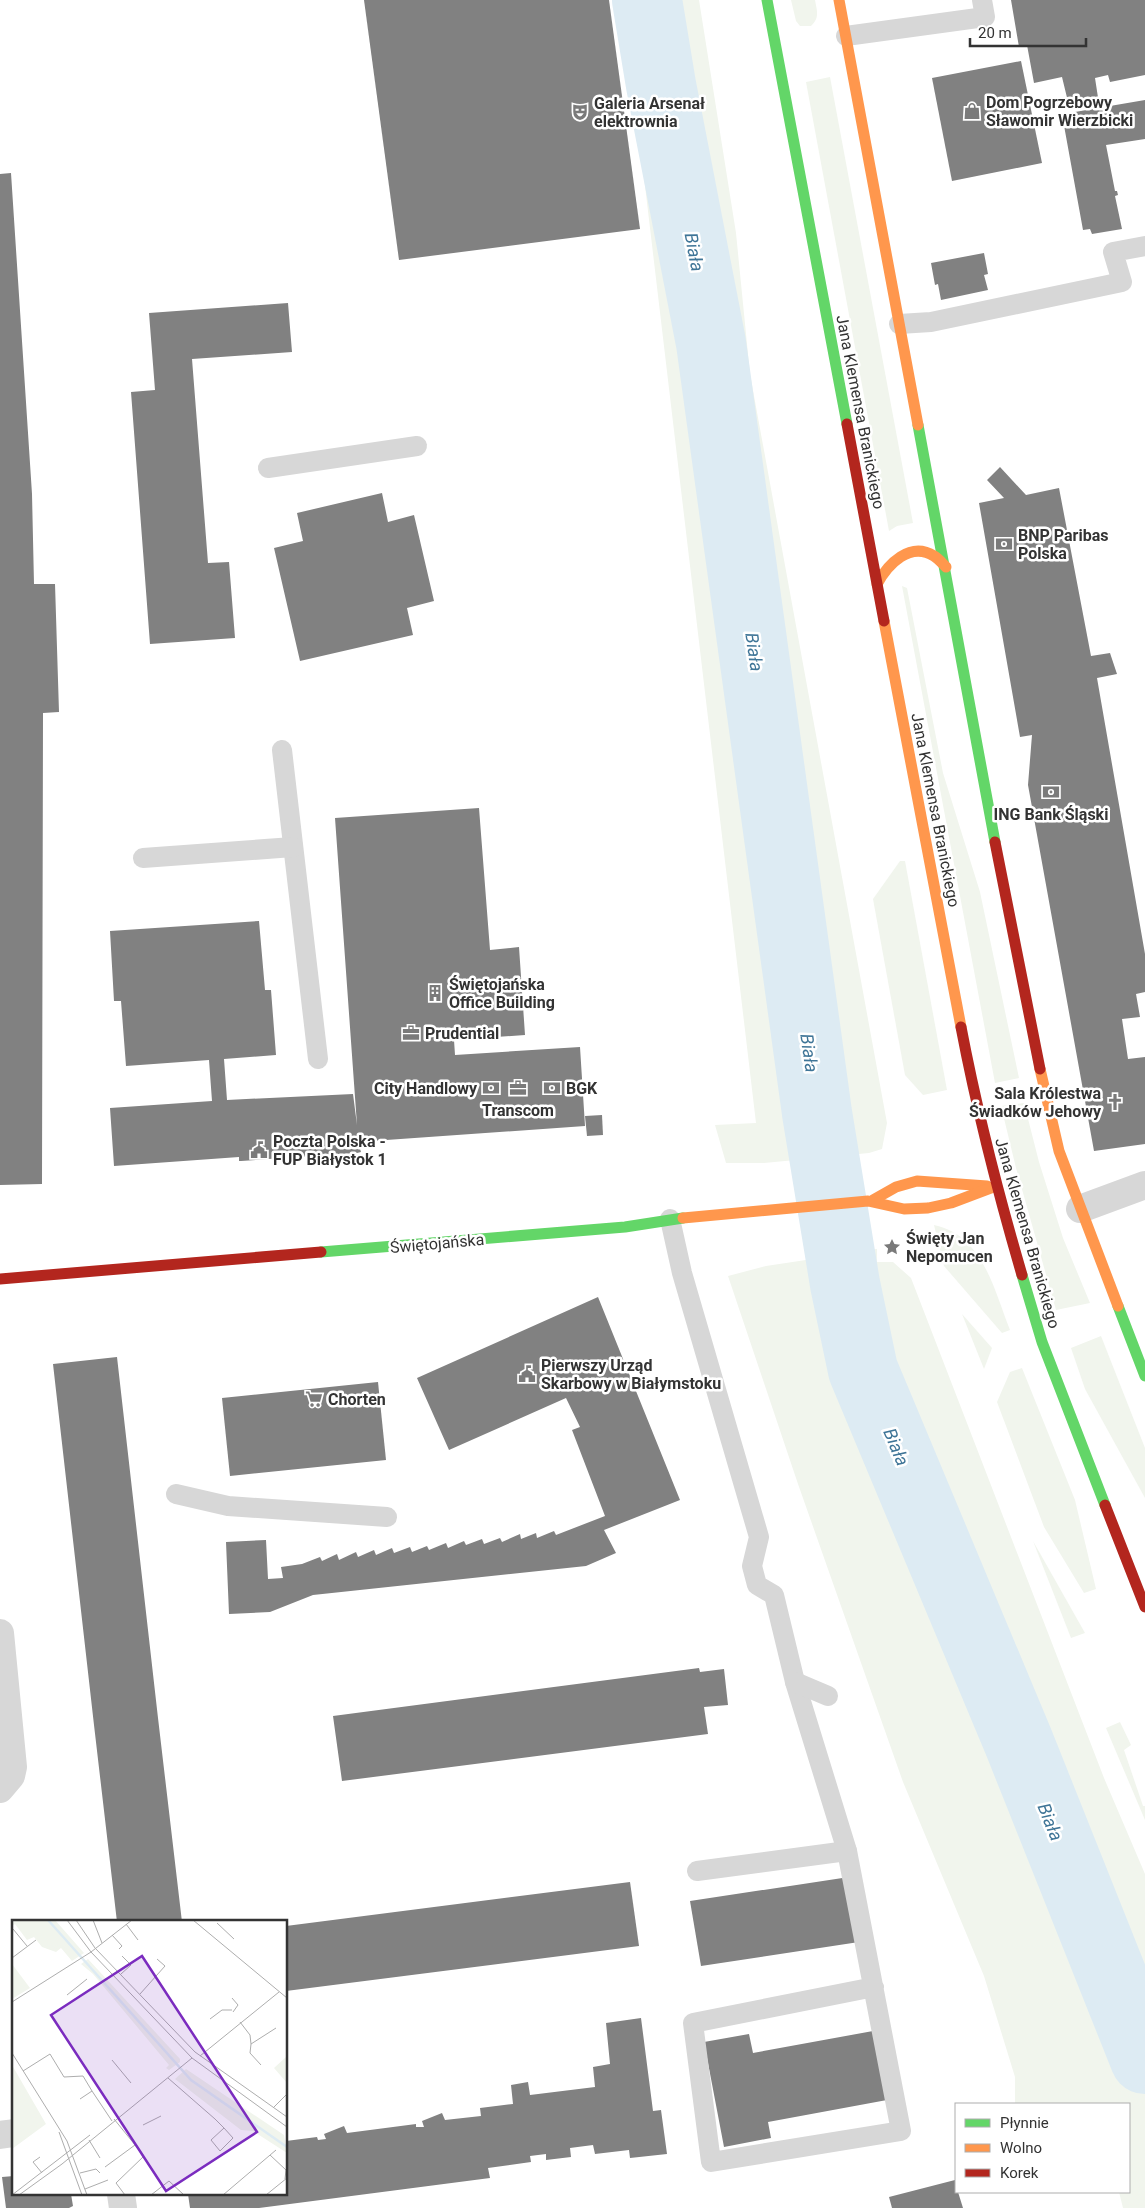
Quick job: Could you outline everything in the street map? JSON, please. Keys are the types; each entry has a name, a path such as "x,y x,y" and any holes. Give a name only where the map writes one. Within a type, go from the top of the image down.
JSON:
{"main road":[{"name":"Jana Klemensa Branickiego","path":"767,0 975,1100 996,1186 1042,1342 1145,1607"},
{"path":"840,0 1002,877 1043,1085 1059,1150 1145,1376"},
{"path":"876,584 883,571 893,560 905,554 919,551 933,555 946,567"},
{"name":"Świętojańska","path":"873,1200 896,1187 917,1181 996,1186"},
{"name":"Świętojańska","path":"0,1279 625,1227 670,1219 769,1208 873,1200 902,1209 922,1210 947,1205 996,1186"}],"street":[{"path":"1080,1209 1145,1185"},
{"path":"0,1633 13,1767 11,1776 0,1789"}],"lane":[{"path":"846,36 985,16 982,0"},
{"path":"899,324 931,322 1122,282 1113,252 1145,246"},
{"path":"268,468 416,446"},
{"path":"282,750 318,1059"},
{"path":"143,858 293,846"},
{"path":"670,1219 682,1273 759,1536 752,1566 754,1578 757,1586 774,1595 795,1682 848,1851 874,1987 901,2130 710,2162 693,2023 874,1987"},
{"path":"176,1494 228,1506 387,1517"},
{"path":"795,1682 828,1696"},
{"path":"697,1871 848,1851"}],"shaded area":[{"path":"623,0 699,0 736,233 750,374 887,1123 882,1149 869,1153 764,1163 726,1163 715,1125 756,1123"},
{"path":"791,0 815,0 817,17 811,26 800,26 796,21"},
{"path":"830,77 913,523 897,526 889,531 806,82"},
{"path":"902,586 907,588 943,773 980,892 1019,1078 995,1083"},
{"path":"900,861 905,861 947,1090 923,1095 905,1075 873,899"},
{"path":"1024,1103 1039,1162 1063,1238 1090,1303 1056,1310 1016,1168 1001,1106"},
{"path":"934,1225 951,1231 964,1240 975,1252 992,1282 1010,1330 1002,1333 944,1266"},
{"path":"877,1249 877,1262 893,1262 911,1278 1104,1778 1145,1874 1145,2208 1123,2208 1119,2193 1130,2193 1130,2103 1015,2103 1015,2077 984,1976 903,1782 798,1484 728,1276 766,1266 839,1255 865,1284 845,1251"},
{"path":"962,1314 992,1348 984,1369"},
{"path":"1101,1336 1145,1448 1145,1498 1085,1389 1071,1348"},
{"path":"1022,1368 1075,1500 1096,1589 1084,1593 1044,1527 997,1402 1010,1372"},
{"path":"1033,1541 1085,1633 1071,1638"},
{"path":"1120,1722 1131,1745 1124,1750 1143,1806 1145,1806 1145,1820 1106,1728"}],"building":[{"path":"364,0 609,0 640,229 399,260"},
{"path":"1011,0 1145,0 1145,75 1110,82 1108,75 1095,78 1099,104 1070,110 1062,77 1034,83 1027,45 1019,47"},
{"path":"1021,61 1042,163 952,181 932,78"},
{"path":"1145,100 1145,139 1106,145 1115,191 1117,191 1118,195 1115,196 1122,229 1092,234 1090,229 1083,230 1063,120 1070,119 1069,113"},
{"path":"11,173 32,494 34,584 55,584 59,712 43,713 42,1184 0,1185 0,174"},
{"path":"984,253 988,274 984,275 988,290 941,300 938,284 935,285 931,263"},
{"path":"288,303 292,352 192,359 208,563 229,562 235,638 150,644 131,392 155,390 149,313"},
{"path":"1000,467 1026,495 1059,488 1091,656 1110,653 1117,674 1097,678 1145,954 1145,992 1136,994 1140,1017 1122,1019 1128,1059 1145,1057 1145,1144 1094,1151 1028,785 1032,735 1020,737 979,503 1004,498 987,480"},
{"path":"382,493 388,522 414,515 434,601 407,608 413,635 300,661 274,548 303,541 297,513"},
{"name":"Świętojańska Office Building","path":"479,808 490,950 519,947 525,1035 454,1040 455,1055 580,1047 585,1126 358,1142 361,1152 357,1153 241,1161 239,1161 239,1157 114,1166 110,1108 212,1101 209,1060 126,1066 121,1001 114,1001 110,931 259,921 265,990 271,990 276,1055 224,1059 227,1100 353,1094 357,1125 335,818"},
{"path":"602,1115 603,1135 587,1136 585,1116"},
{"path":"598,1297 680,1500 604,1530 616,1553 586,1566 313,1595 270,1612 229,1614 226,1542 266,1540 268,1579 283,1578 281,1567 302,1564 320,1557 322,1561 337,1554 339,1560 356,1552 358,1557 374,1550 376,1555 392,1548 394,1553 410,1547 412,1552 427,1546 429,1550 446,1543 448,1548 464,1541 466,1545 482,1539 484,1544 500,1538 502,1542 520,1534 521,1539 536,1533 537,1538 554,1531 556,1535 605,1516 572,1430 580,1427 566,1398 449,1450 417,1378"},
{"path":"117,1357 182,1920 117,1920 53,1364"},
{"path":"378,1382 386,1460 230,1476 222,1398"},
{"path":"699,1668 700,1672 724,1669 728,1705 704,1707 708,1734 342,1781 333,1716"},
{"path":"849,1877 859,1942 701,1966 690,1901"},
{"path":"630,1882 639,1946 288,1991 288,1926"},
{"path":"641,2018 653,2111 661,2110 667,2154 630,2158 629,2150 595,2154 593,2145 570,2148 571,2157 546,2160 546,2154 530,2156 531,2162 488,2168 490,2178 259,2208 190,2208 188,2196 288,2196 288,2141 317,2137 318,2140 326,2139 324,2134 344,2126 347,2133 416,2124 416,2127 424,2127 422,2121 442,2113 445,2120 481,2116 480,2108 513,2104 511,2085 528,2082 530,2095 595,2087 593,2067 610,2064 606,2023"},
{"path":"873,2031 887,2100 768,2122 771,2138 724,2147 704,2042 749,2034 753,2053"},
{"path":"12,2176 12,2196 71,2196 73,2206 69,2208 6,2208 2,2177"},
{"path":"955,2180 955,2193 958,2193 963,2208 892,2208 889,2197"}],"waterway":[{"name":"Biała","path":"647,0 661,85 711,343 817,1113 845,1284 863,1370 1019,1743 1145,2059"}],"traffic: fast":[{"path":"767,0 847,424"},
{"path":"918,425 995,842"},
{"path":"321,1252 625,1227 683,1218"},
{"path":"1022,1275 1042,1342 1105,1505"},
{"path":"1118,1306 1145,1376"}],"traffic: slow":[{"path":"839,0 918,425"},
{"path":"877,584 887,569 908,553 925,552 936,557 946,567"},
{"path":"884,621 961,1027"},
{"path":"1040,1069 1059,1151 1118,1306"},
{"path":"873,1200 896,1187 917,1181 987,1186"},
{"path":"683,1218 868,1201 904,1209 928,1208 951,1203 996,1186"}],"traffic: jam":[{"path":"847,424 884,621"},
{"path":"995,842 1040,1069"},
{"path":"961,1027 989,1152 1022,1275"},
{"path":"0,1279 321,1252"},
{"path":"1105,1505 1145,1607"}],"place":[{"name":"Dom Pogrzebowy Sławomir Wierzbicki","path":"972,111"},
{"name":"Galeria Arsenał elektrownia","path":"580,112"},
{"name":"BNP Paribas Polska","path":"1004,544"},
{"name":"ING Bank Śląski","path":"1051,792"},
{"name":"Świętojańska Office Building","path":"435,993"},
{"name":"Prudential","path":"411,1033"},
{"name":"City Handlowy","path":"491,1088"},
{"name":"Transcom","path":"518,1088"},
{"name":"BGK","path":"552,1088"},
{"name":"Sala Królestwa Świadków Jehowy","path":"1115,1102"},
{"name":"Poczta Polska - FUP Białystok 1","path":"259,1150"},
{"name":"Święty Jan Nepomucen","path":"892,1247"},
{"name":"Pierwszy Urząd Skarbowy w Białymstoku","path":"527,1374"},
{"name":"Chorten","path":"314,1399"}]}
